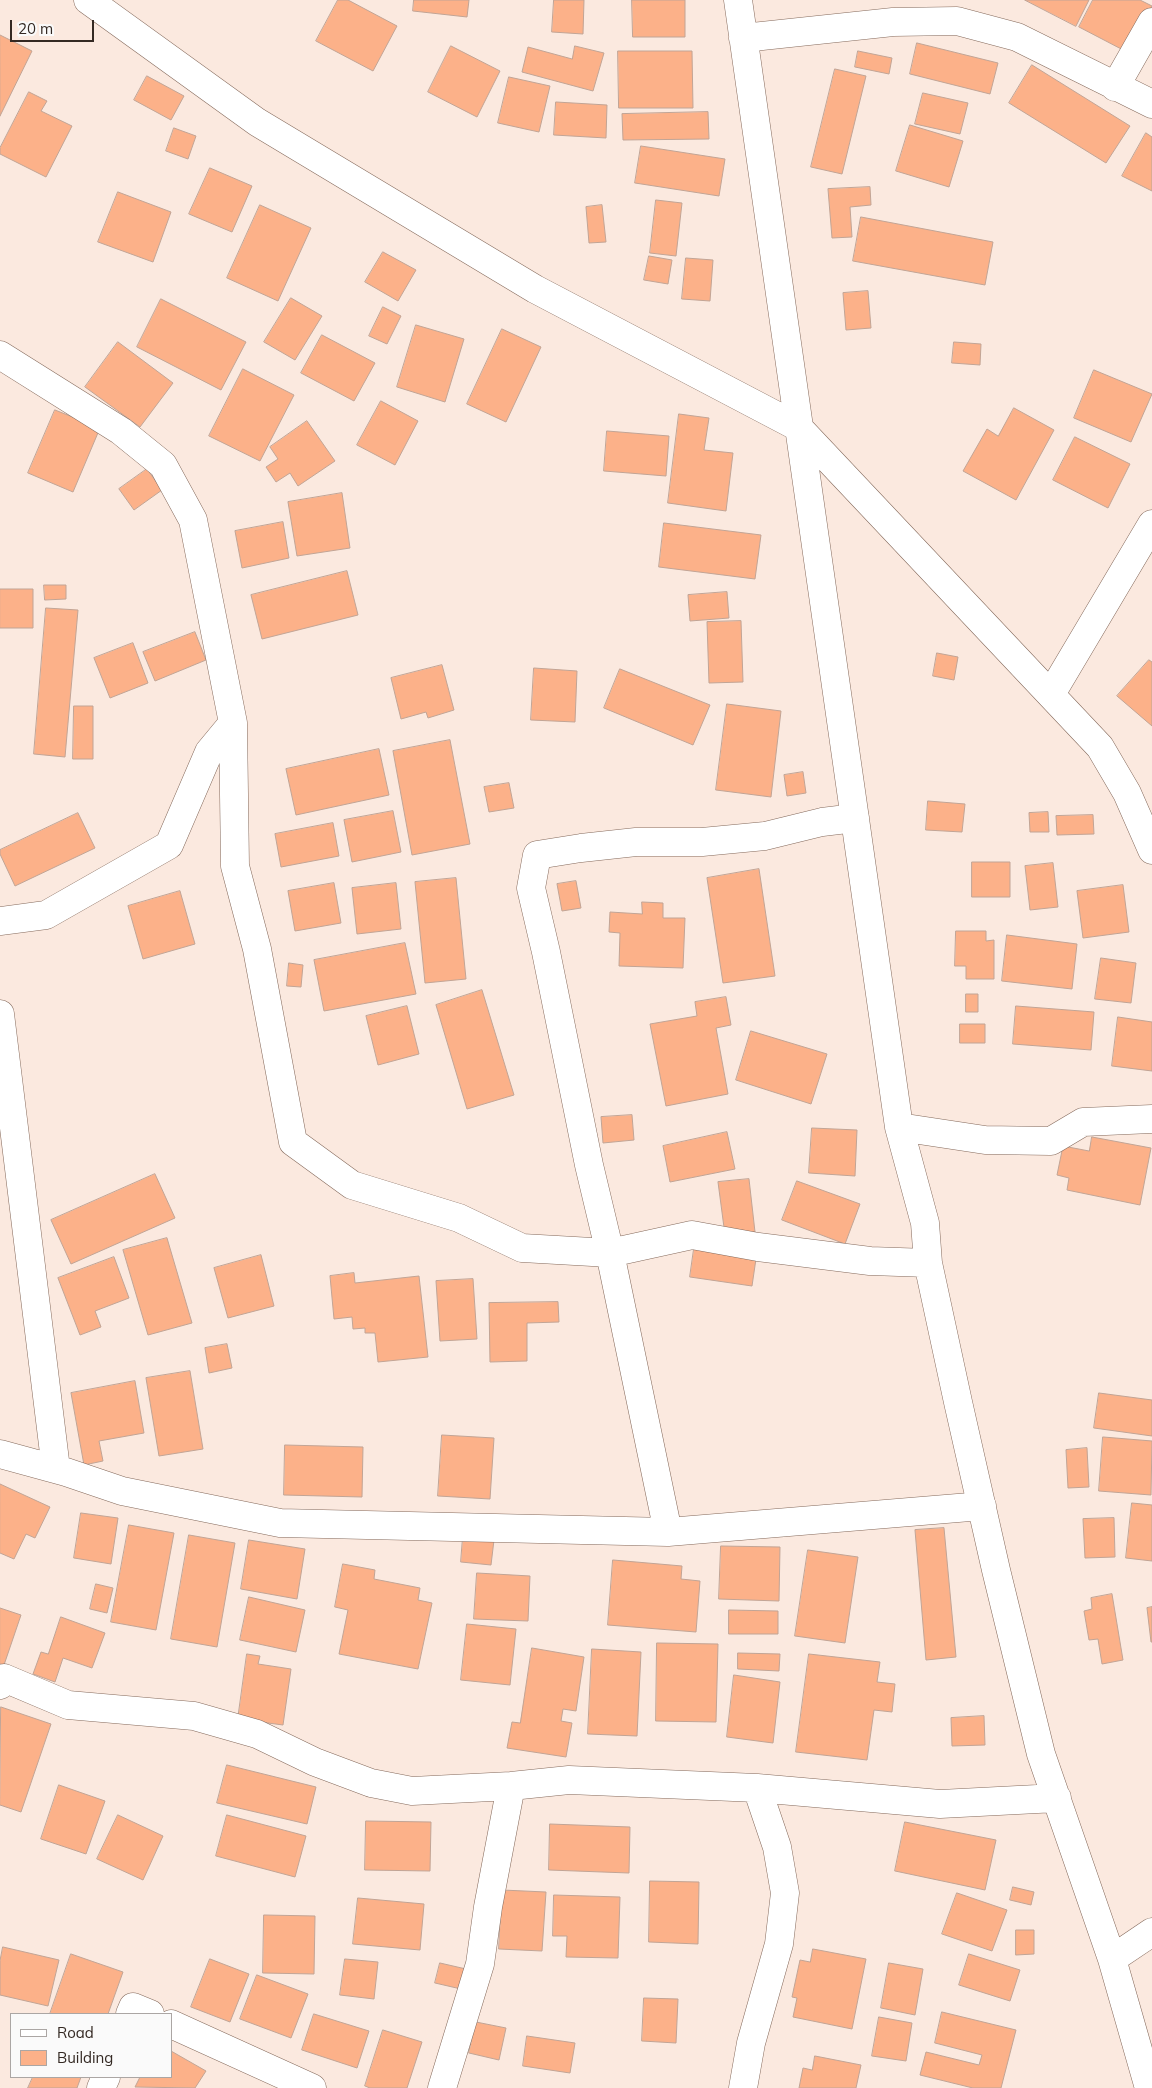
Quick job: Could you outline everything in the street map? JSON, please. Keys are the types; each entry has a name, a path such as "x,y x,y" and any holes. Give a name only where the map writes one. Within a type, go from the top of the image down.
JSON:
{"street":[{"path":"88,0 257,122 535,288 798,427 1100,747 1127,793 1152,850"},
{"path":"738,0 899,1127 925,1223 928,1264 982,1506 1041,1754 1112,1960 1149,2088"},
{"path":"743,38 893,22 957,21 1017,37 1152,104"},
{"path":"1115,87 1152,22"},
{"path":"0,355 121,430 163,465 193,520 233,724 235,866 257,949 293,1142 352,1185 459,1218 522,1248 610,1253 692,1235 758,1247 870,1261 928,1264"},
{"path":"1051,694 1152,524"},
{"path":"0,921 46,915 169,845 209,752 233,724"},
{"path":"668,1532 532,888 537,855 636,842 702,842 765,836 822,822 855,818"},
{"path":"0,1014 56,1469"},
{"path":"899,1127 985,1140 1051,1141 1083,1122 1152,1119"},
{"path":"0,1454 56,1469 122,1491 280,1523 668,1532 982,1506"},
{"path":"0,1685 4,1678 68,1705 194,1716 257,1734 315,1762 371,1783 412,1791 510,1786 570,1780 757,1788 940,1804 1057,1798"},
{"path":"442,2088 480,1964 488,1907 510,1786"},
{"path":"743,2088 751,2043 779,1944 785,1893 777,1847 757,1788"},
{"path":"1112,1960 1152,1932"},
{"path":"130,2013 133,2006 148,2013"},
{"path":"172,2024 312,2088"}],"building":[{"path":"338,0 348,0 397,26 373,71 316,41"},
{"path":"414,0 469,0 467,17 413,11"},
{"path":"554,0 584,0 583,34 552,32"},
{"path":"632,0 685,0 685,37 633,37"},
{"path":"1025,0 1089,0 1076,26"},
{"path":"1093,0 1140,0 1152,6 1127,52 1079,27"},
{"path":"0,35 32,51 0,116"},
{"path":"917,43 998,63 990,94 910,74"},
{"path":"451,46 500,71 477,117 428,92"},
{"path":"575,46 604,53 593,91 522,72 528,47 572,59"},
{"path":"618,51 692,51 693,108 619,108"},
{"path":"858,51 892,58 889,74 855,67"},
{"path":"1032,65 1130,126 1106,163 1009,103"},
{"path":"835,69 866,76 842,174 811,167"},
{"path":"147,76 184,96 171,120 134,100"},
{"path":"509,77 550,86 539,132 498,123"},
{"path":"29,92 47,101 41,111 72,126 46,177 0,154 0,148"},
{"path":"923,93 968,103 960,134 915,124"},
{"path":"556,102 607,105 606,138 554,135"},
{"path":"708,112 709,139 623,140 622,114"},
{"path":"910,125 963,141 949,187 896,171"},
{"path":"174,128 196,136 188,159 166,151"},
{"path":"1146,133 1152,137 1152,191 1122,176"},
{"path":"641,146 725,159 719,196 635,183"},
{"path":"210,168 252,186 232,232 189,214"},
{"path":"870,187 871,205 850,207 852,237 832,238 828,189"},
{"path":"118,192 171,212 153,262 98,242"},
{"path":"656,200 682,203 676,256 650,253"},
{"path":"260,205 311,228 278,301 227,278"},
{"path":"602,205 606,242 589,243 586,207"},
{"path":"861,217 993,242 985,285 853,261"},
{"path":"383,252 416,270 398,301 365,282"},
{"path":"649,256 672,260 668,284 644,280"},
{"path":"686,258 713,260 710,301 682,299"},
{"path":"868,291 871,328 846,330 843,293"},
{"path":"291,298 322,316 295,360 264,342"},
{"path":"161,299 246,342 221,390 137,347"},
{"path":"383,307 401,316 387,344 369,336"},
{"path":"416,325 464,339 445,402 397,387"},
{"path":"502,329 541,347 506,422 467,404"},
{"path":"322,335 375,363 354,401 301,373"},
{"path":"118,342 173,383 140,427 85,387"},
{"path":"954,342 981,344 980,365 952,363"},
{"path":"243,369 294,395 260,461 209,436"},
{"path":"1094,370 1152,394 1131,442 1074,418"},
{"path":"381,401 418,421 395,465 357,445"},
{"path":"1014,408 1054,430 1016,500 963,471 987,429 998,436"},
{"path":"55,410 100,428 73,492 28,473"},
{"path":"679,414 709,418 704,450 733,453 726,511 668,503"},
{"path":"307,421 335,461 298,486 290,473 276,482 266,467 278,459 270,447"},
{"path":"607,431 669,436 666,476 604,471"},
{"path":"1075,437 1130,464 1108,508 1053,480"},
{"path":"147,469 162,490 134,510 119,489"},
{"path":"342,493 350,548 297,556 288,502"},
{"path":"283,522 289,558 242,568 235,531"},
{"path":"664,523 761,535 755,579 659,567"},
{"path":"347,571 358,615 262,639 251,595"},
{"path":"44,585 66,585 66,599 45,600"},
{"path":"0,589 33,589 33,628 0,628"},
{"path":"727,592 729,618 690,621 688,595"},
{"path":"46,608 78,610 65,757 34,754"},
{"path":"741,621 743,682 709,683 707,622"},
{"path":"195,632 206,660 155,681 143,652"},
{"path":"133,643 148,683 110,698 94,658"},
{"path":"937,653 958,657 954,680 933,676"},
{"path":"1149,660 1152,662 1152,726 1117,696"},
{"path":"442,665 454,710 428,718 426,712 401,719 391,678"},
{"path":"534,668 577,671 575,722 531,720"},
{"path":"620,669 710,705 693,745 604,708"},
{"path":"727,704 781,711 771,797 716,790"},
{"path":"74,706 93,706 93,759 73,759"},
{"path":"450,740 470,844 412,855 393,751"},
{"path":"379,749 389,795 296,815 286,769"},
{"path":"803,772 806,793 787,796 784,775"},
{"path":"509,783 514,808 489,812 484,787"},
{"path":"928,801 965,804 962,832 926,830"},
{"path":"393,811 401,852 352,862 344,820"},
{"path":"1048,812 1049,832 1030,832 1029,813"},
{"path":"78,813 95,848 15,886 0,854 0,850"},
{"path":"1093,815 1094,834 1057,835 1056,816"},
{"path":"333,823 339,856 281,867 275,834"},
{"path":"972,862 1010,862 1010,897 972,897"},
{"path":"1053,863 1058,907 1030,910 1025,866"},
{"path":"759,869 775,976 723,983 707,878"},
{"path":"456,878 466,979 425,983 415,882"},
{"path":"576,881 581,908 562,911 557,884"},
{"path":"334,883 341,923 295,931 288,891"},
{"path":"396,883 401,929 357,934 352,888"},
{"path":"1123,885 1129,932 1083,938 1077,891"},
{"path":"180,891 195,944 143,959 128,906"},
{"path":"642,902 663,903 663,918 685,918 683,968 619,966 620,933 609,932 610,912 642,914"},
{"path":"956,931 986,931 986,941 994,940 994,979 966,979 966,966 955,966"},
{"path":"1007,935 1077,944 1072,989 1002,981"},
{"path":"405,943 416,994 324,1011 314,960"},
{"path":"1101,958 1136,963 1131,1003 1095,999"},
{"path":"289,963 303,965 301,987 287,986"},
{"path":"482,990 514,1095 467,1109 436,1005"},
{"path":"966,994 978,994 978,1012 966,1012"},
{"path":"726,997 731,1025 716,1028 728,1094 666,1106 650,1024 697,1016 695,1002"},
{"path":"407,1006 419,1054 378,1065 366,1016"},
{"path":"1016,1006 1094,1012 1091,1050 1013,1044"},
{"path":"1118,1017 1152,1022 1152,1071 1112,1066"},
{"path":"960,1024 985,1024 985,1043 960,1043"},
{"path":"751,1031 827,1054 811,1104 736,1080"},
{"path":"632,1115 634,1140 603,1143 601,1117"},
{"path":"812,1128 857,1130 855,1176 809,1173"},
{"path":"727,1132 735,1169 670,1182 663,1146"},
{"path":"1092,1137 1151,1148 1140,1205 1067,1190 1069,1178 1057,1175 1063,1146 1089,1151"},
{"path":"155,1174 175,1218 71,1264 51,1220"},
{"path":"749,1179 755,1232 725,1235 718,1182"},
{"path":"797,1181 860,1204 845,1244 782,1220"},
{"path":"167,1238 192,1323 148,1335 123,1250"},
{"path":"694,1249 757,1252 752,1286 690,1277"},
{"path":"261,1255 274,1306 228,1318 214,1268"},
{"path":"114,1257 129,1298 95,1311 101,1327 80,1335 58,1278"},
{"path":"354,1273 355,1283 419,1276 428,1357 378,1362 375,1333 365,1333 365,1328 353,1329 352,1317 334,1319 330,1276"},
{"path":"473,1279 477,1339 440,1341 436,1281"},
{"path":"558,1302 559,1322 527,1323 527,1361 490,1362 489,1303"},
{"path":"227,1344 232,1368 209,1373 205,1348"},
{"path":"190,1371 203,1449 159,1456 146,1378"},
{"path":"135,1381 144,1433 99,1441 103,1461 84,1465 71,1393"},
{"path":"1099,1393 1152,1400 1152,1436 1094,1428"},
{"path":"442,1435 494,1438 490,1499 438,1496"},
{"path":"1103,1437 1152,1441 1151,1495 1099,1491"},
{"path":"285,1445 363,1447 362,1497 284,1495"},
{"path":"1087,1448 1089,1487 1068,1488 1066,1450"},
{"path":"0,1484 50,1507 35,1538 26,1534 14,1559 0,1553"},
{"path":"1132,1503 1152,1505 1152,1561 1126,1558"},
{"path":"81,1513 118,1518 111,1564 74,1558"},
{"path":"1114,1518 1115,1557 1085,1558 1083,1519"},
{"path":"129,1525 174,1533 156,1630 111,1622"},
{"path":"944,1528 956,1657 926,1660 915,1530"},
{"path":"189,1535 235,1543 217,1647 171,1639"},
{"path":"463,1537 494,1540 491,1565 461,1562"},
{"path":"249,1540 305,1549 297,1599 241,1589"},
{"path":"721,1546 780,1547 779,1601 719,1599"},
{"path":"808,1550 858,1557 845,1643 795,1636"},
{"path":"613,1560 682,1566 681,1579 700,1581 696,1632 608,1625"},
{"path":"343,1564 375,1570 374,1579 420,1588 418,1600 432,1603 418,1669 339,1654 348,1610 335,1607"},
{"path":"477,1573 530,1576 528,1621 474,1619"},
{"path":"96,1584 113,1588 107,1613 90,1609"},
{"path":"1112,1594 1123,1660 1102,1664 1098,1639 1089,1640 1084,1611 1092,1609 1091,1598"},
{"path":"249,1597 305,1610 296,1652 240,1640"},
{"path":"1152,1607 1152,1642 1151,1642 1147,1608"},
{"path":"0,1608 21,1615 4,1665 0,1664"},
{"path":"729,1610 778,1611 778,1634 729,1634"},
{"path":"61,1617 105,1633 92,1668 63,1658 55,1682 33,1674 41,1652 48,1654"},
{"path":"467,1624 516,1629 510,1685 461,1680"},
{"path":"657,1643 718,1644 716,1722 656,1721"},
{"path":"532,1648 584,1657 576,1711 563,1709 561,1721 572,1723 566,1757 507,1748 512,1722 520,1723"},
{"path":"592,1649 641,1652 637,1736 588,1734"},
{"path":"738,1653 780,1654 779,1671 738,1669"},
{"path":"247,1654 260,1656 258,1664 291,1669 283,1725 238,1719"},
{"path":"809,1654 880,1662 877,1682 895,1684 892,1712 874,1710 867,1760 796,1752"},
{"path":"734,1675 780,1682 773,1743 727,1737"},
{"path":"1,1707 51,1724 21,1812 0,1805"},
{"path":"984,1716 985,1745 952,1746 951,1718"},
{"path":"227,1765 316,1787 307,1824 217,1803"},
{"path":"59,1785 105,1801 86,1854 41,1839"},
{"path":"118,1815 163,1836 143,1880 97,1859"},
{"path":"227,1815 306,1836 295,1877 216,1856"},
{"path":"366,1821 431,1822 430,1871 365,1870"},
{"path":"905,1822 996,1840 985,1890 895,1871"},
{"path":"550,1824 630,1827 629,1873 549,1870"},
{"path":"650,1881 699,1882 698,1944 649,1942"},
{"path":"1013,1887 1034,1892 1031,1905 1010,1900"},
{"path":"502,1890 546,1892 542,1951 499,1949"},
{"path":"957,1893 1007,1910 992,1951 942,1934"},
{"path":"554,1895 620,1897 618,1958 566,1957 567,1936 553,1936"},
{"path":"358,1898 424,1904 420,1950 353,1944"},
{"path":"264,1915 315,1916 314,1974 263,1973"},
{"path":"1016,1930 1034,1930 1034,1954 1016,1955"},
{"path":"3,1947 59,1960 48,2006 0,1995 0,1961"},
{"path":"813,1949 866,1959 852,2029 793,2017 797,1998 792,1997 800,1960 810,1962"},
{"path":"71,1954 123,1972 108,2013 50,2013"},
{"path":"969,1954 1020,1970 1010,2001 959,1985"},
{"path":"210,1959 249,1974 230,2022 191,2007"},
{"path":"345,1959 378,1962 374,1999 340,1995"},
{"path":"440,1963 466,1969 461,1989 435,1983"},
{"path":"889,1963 923,1969 915,2015 881,2008"},
{"path":"257,1975 308,1994 291,2038 240,2019"},
{"path":"644,1998 678,1999 676,2043 642,2041"},
{"path":"942,2012 1016,2030 1001,2088 973,2088 920,2075 926,2052 979,2065 982,2055 935,2043"},
{"path":"314,2014 369,2031 357,2068 302,2050"},
{"path":"879,2017 912,2023 906,2061 872,2056"},
{"path":"476,2022 506,2028 499,2060 469,2053"},
{"path":"383,2030 422,2042 407,2088 370,2088 365,2086"},
{"path":"527,2036 575,2043 570,2073 523,2066"},
{"path":"172,2052 206,2071 195,2088 135,2087 140,2078 172,2078"},
{"path":"815,2056 861,2065 856,2088 799,2088 803,2068 812,2070"},
{"path":"33,2078 81,2078 77,2088 28,2088"}]}
